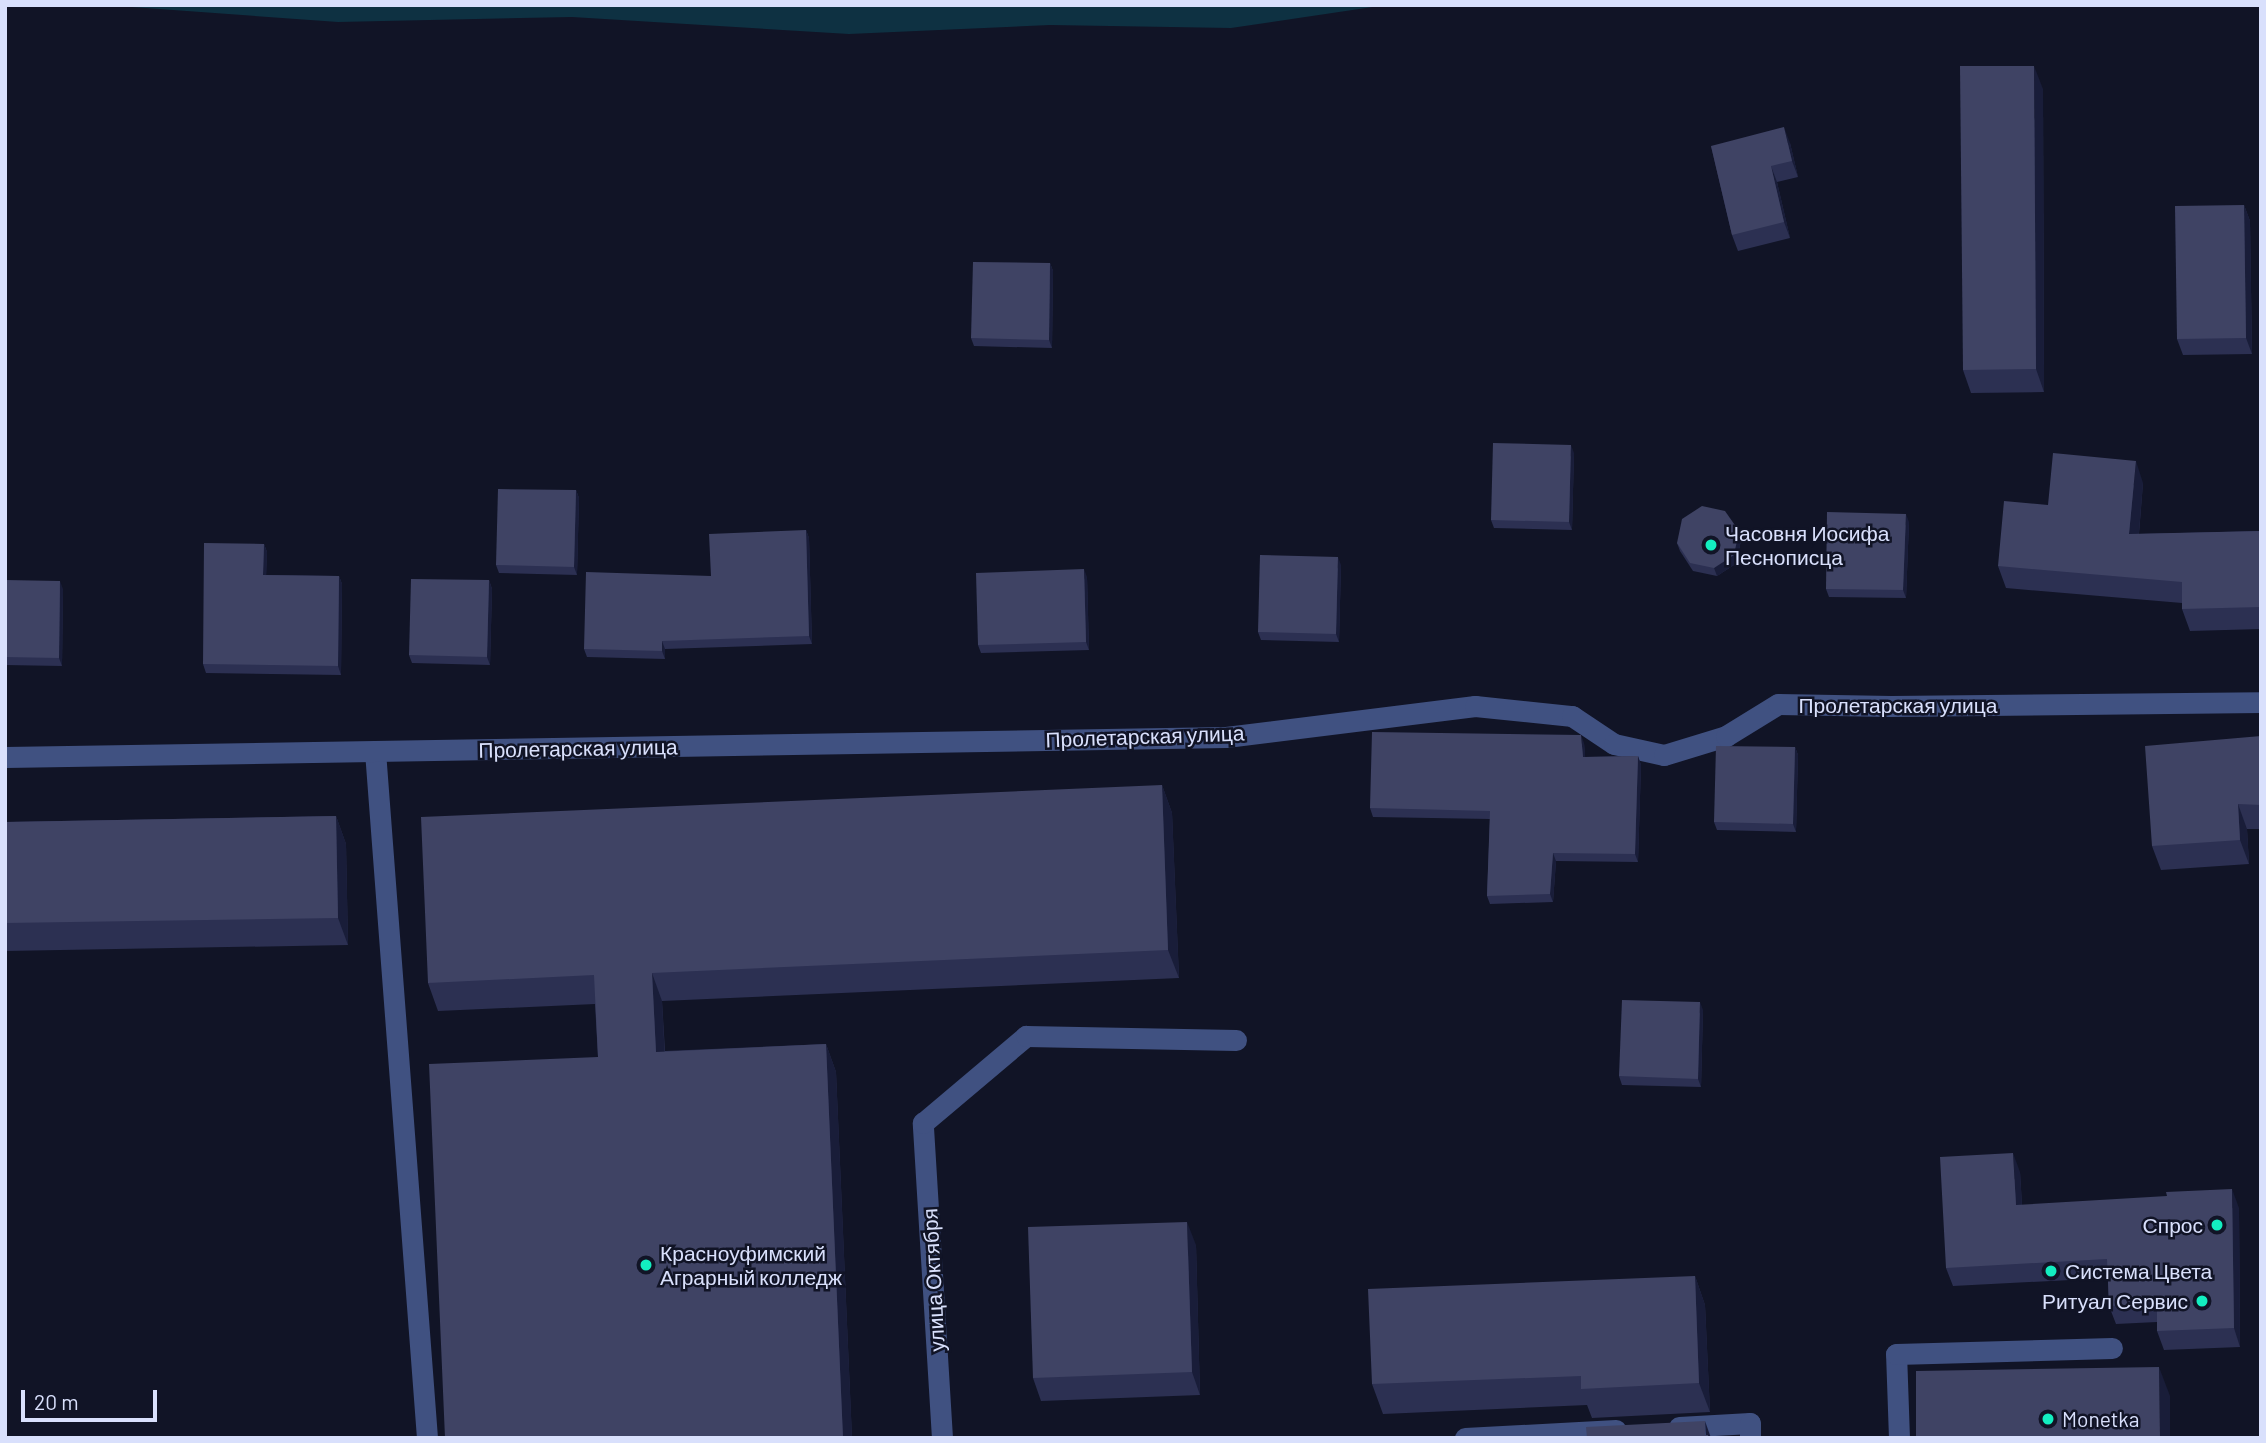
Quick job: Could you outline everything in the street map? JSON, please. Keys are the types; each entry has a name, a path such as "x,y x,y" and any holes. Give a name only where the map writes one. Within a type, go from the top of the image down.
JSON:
{"street":[{"name":"Пролетарская улица","path":"5,757 1226,737 1475,706 1572,716 1614,744 1664,755 1726,736 1778,704 1891,706 2261,702"},
{"path":"375,751 426,1438"},
{"name":"улица Октября","path":"942,1438 923,1123 1026,1036 1236,1040"},
{"path":"1899,1438 1896,1353 2112,1348"},
{"path":"1465,1438 1750,1423 1750,1438"}],"water":[{"path":"104,5 1386,5 1231,28 1050,25 849,34 572,17 338,22"}],"building":[{"path":"1960,66 2034,66 2036,369 1963,370"},
{"path":"1784,127 1792,161 1771,166 1784,222 1732,235 1711,146"},
{"path":"2244,205 2246,338 2177,339 2175,206"},
{"path":"973,262 1050,263 1049,340 971,338"},
{"path":"1493,443 1571,445 1569,522 1491,520"},
{"path":"2053,453 2136,461 2129,534 2261,531 2261,607 2182,609 2182,582 1998,566 2004,501 2048,505"},
{"path":"498,489 576,490 574,567 496,565"},
{"name":"Часовня Иосифа Песнописца","path":"1702,506 1725,511 1739,531 1734,555 1714,568 1690,563 1677,543 1682,519"},
{"path":"1827,512 1906,514 1903,590 1826,589"},
{"path":"806,530 809,636 662,641 662,651 584,649 586,572 711,576 709,534"},
{"path":"204,543 264,544 263,575 339,576 338,666 203,664"},
{"path":"1260,555 1338,557 1336,634 1258,632"},
{"path":"1084,569 1086,642 978,645 976,573"},
{"path":"411,579 489,580 487,657 409,655"},
{"path":"5,580 60,581 59,658 5,657"},
{"path":"1372,732 1581,735 1583,757 1638,756 1635,854 1553,853 1550,894 1487,896 1490,811 1370,808"},
{"path":"2261,736 2261,805 2238,804 2240,840 2152,846 2145,746"},
{"path":"1716,746 1795,747 1793,824 1714,822"},
{"name":"Красноуфимский Аграрный колледж","path":"1162,785 1168,950 652,973 656,1052 826,1044 843,1438 445,1438 429,1064 598,1057 594,975 428,983 421,817"},
{"path":"336,816 338,918 5,923 5,822"},
{"path":"1622,1000 1700,1002 1698,1079 1619,1076"},
{"path":"2013,1153 2016,1205 2167,1196 2166,1192 2232,1189 2234,1328 2157,1331 2157,1303 2109,1306 2107,1259 1946,1268 1940,1157"},
{"path":"1187,1222 1192,1372 1033,1378 1028,1227"},
{"path":"1695,1276 1699,1383 1581,1389 1581,1376 1372,1384 1368,1289"},
{"path":"2159,1367 2160,1438 1916,1438 1916,1371"},
{"path":"1705,1421 1705,1435 1708,1435 1708,1438 1587,1438 1586,1427"}],"place":[{"name":"Часовня Иосифа Песнописца","path":"1711,545"},
{"name":"Спрос","path":"2217,1225"},
{"name":"Красноуфимский Аграрный колледж","path":"646,1265"},
{"name":"Система Цвета","path":"2051,1271"},
{"name":"Ритуал Сервис","path":"2202,1301"},
{"name":"Monetka","path":"2048,1419"}]}
